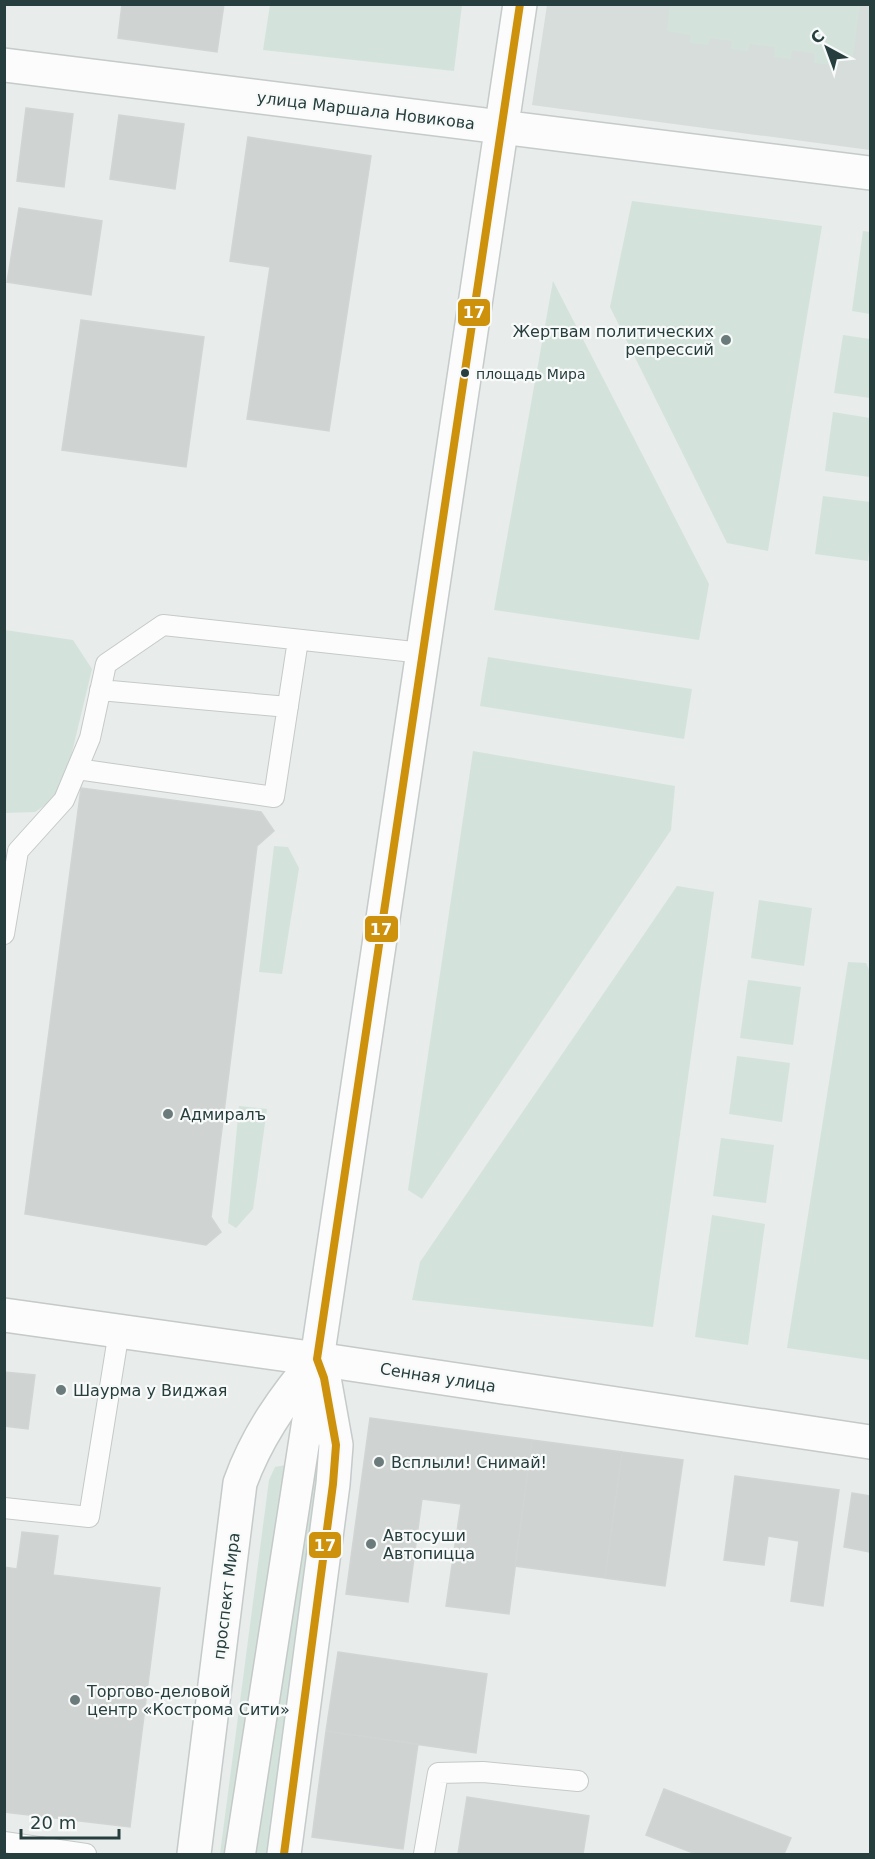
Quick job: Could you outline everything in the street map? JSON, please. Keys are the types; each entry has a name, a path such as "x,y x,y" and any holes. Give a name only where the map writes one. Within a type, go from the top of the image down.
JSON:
{"main road":[{"path":"284,1854 336,1445 324,1378 317,1359 520,4"},
{"name":"улица Маршала Новикова","path":"4,65 870,173"},
{"name":"Сенная улица","path":"4,1315 317,1359 870,1442"},
{"name":"проспект Мира","path":"194,1854 240,1483 250,1455 270,1421 293,1387 317,1359"}],"street":[{"path":"240,1854 317,1359"}],"lane":[{"path":"4,934 18,851 64,800 90,738 106,664 163,625 423,653"},
{"path":"77,769 274,797 298,640"},
{"path":"100,690 288,707"},
{"path":"4,1508 89,1517 119,1331"},
{"path":"424,1854 438,1773 483,1772 578,1781"},
{"path":"4,1842 86,1854"}],"shaded area":[{"path":"270,5 462,5 454,71 263,50"},
{"path":"547,5 870,5 870,150 532,105"},
{"path":"670,5 860,5 852,61 833,58 832,65 814,63 815,54 792,50 791,59 774,57 775,47 750,44 748,51 731,49 732,41 710,38 708,45 690,43 691,35 667,31"},
{"path":"632,201 822,226 768,551 727,543 610,307"},
{"path":"863,231 870,232 870,314 852,311"},
{"path":"553,281 709,584 699,640 494,610"},
{"path":"843,335 870,339 870,398 834,393"},
{"path":"833,412 870,418 870,477 825,471"},
{"path":"823,496 870,502 868,561 815,554"},
{"path":"5,630 73,640 92,669 62,794 35,812 5,813"},
{"path":"488,657 692,689 684,739 480,706"},
{"path":"473,751 675,786 671,830 422,1199 408,1190"},
{"path":"274,846 288,847 299,868 282,974 259,972"},
{"path":"677,886 714,892 653,1327 412,1300 420,1262"},
{"path":"759,900 812,908 804,966 751,958"},
{"path":"848,962 866,963 870,972 870,1360 787,1348"},
{"path":"748,980 801,987 793,1045 740,1038"},
{"path":"737,1056 790,1063 782,1122 729,1114"},
{"path":"239,1106 267,1109 253,1209 236,1228 228,1223"},
{"path":"721,1138 774,1145 766,1203 713,1196"},
{"path":"712,1215 765,1224 748,1345 695,1337"},
{"path":"307,1461 321,1483 271,1854 220,1854 269,1480 275,1467"}],"building":[{"path":"122,4 224,4 217,52 118,38"},
{"path":"26,108 73,114 64,187 17,181"},
{"path":"119,115 184,124 175,189 110,179"},
{"path":"248,137 371,156 329,431 247,419 270,267 230,261"},
{"path":"19,208 102,221 91,295 7,282"},
{"path":"81,320 204,337 186,467 62,450"},
{"path":"81,788 261,812 274,831 257,846 211,1217 221,1232 206,1245 25,1214"},
{"path":"4,1372 35,1375 28,1429 4,1426"},
{"path":"370,1418 532,1440 509,1614 446,1606 461,1504 422,1499 408,1602 346,1594"},
{"path":"532,1440 622,1452 605,1578 515,1566"},
{"path":"622,1452 683,1460 665,1586 605,1578"},
{"path":"735,1476 839,1490 823,1606 791,1601 799,1541 768,1536 764,1565 724,1560"},
{"path":"852,1493 870,1496 870,1552 844,1547"},
{"name":"Торгово-деловой центр «Кострома Сити»","path":"22,1532 58,1536 53,1575 160,1588 130,1827 4,1812 4,1567 17,1569"},
{"path":"338,1652 487,1674 476,1753 326,1731"},
{"path":"326,1731 418,1744 403,1849 312,1837"},
{"path":"664,1789 791,1838 784,1854 696,1854 646,1835"},
{"path":"467,1797 589,1816 583,1854 458,1854"}],"transit line":[{"name":"17","path":"284,1854 333,1484 336,1445 324,1378 317,1359 520,4"}],"place":[{"name":"Жертвам политических репрессий","path":"726,340"},
{"name":"площадь Мира","path":"465,373"},
{"name":"Адмиралъ","path":"168,1114"},
{"name":"Шаурма у Виджая","path":"61,1390"},
{"name":"Всплыли! Снимай!","path":"379,1462"},
{"name":"Автосуши Автопицца","path":"371,1544"},
{"name":"Торгово-деловой центр «Кострома Сити»","path":"75,1700"}]}
